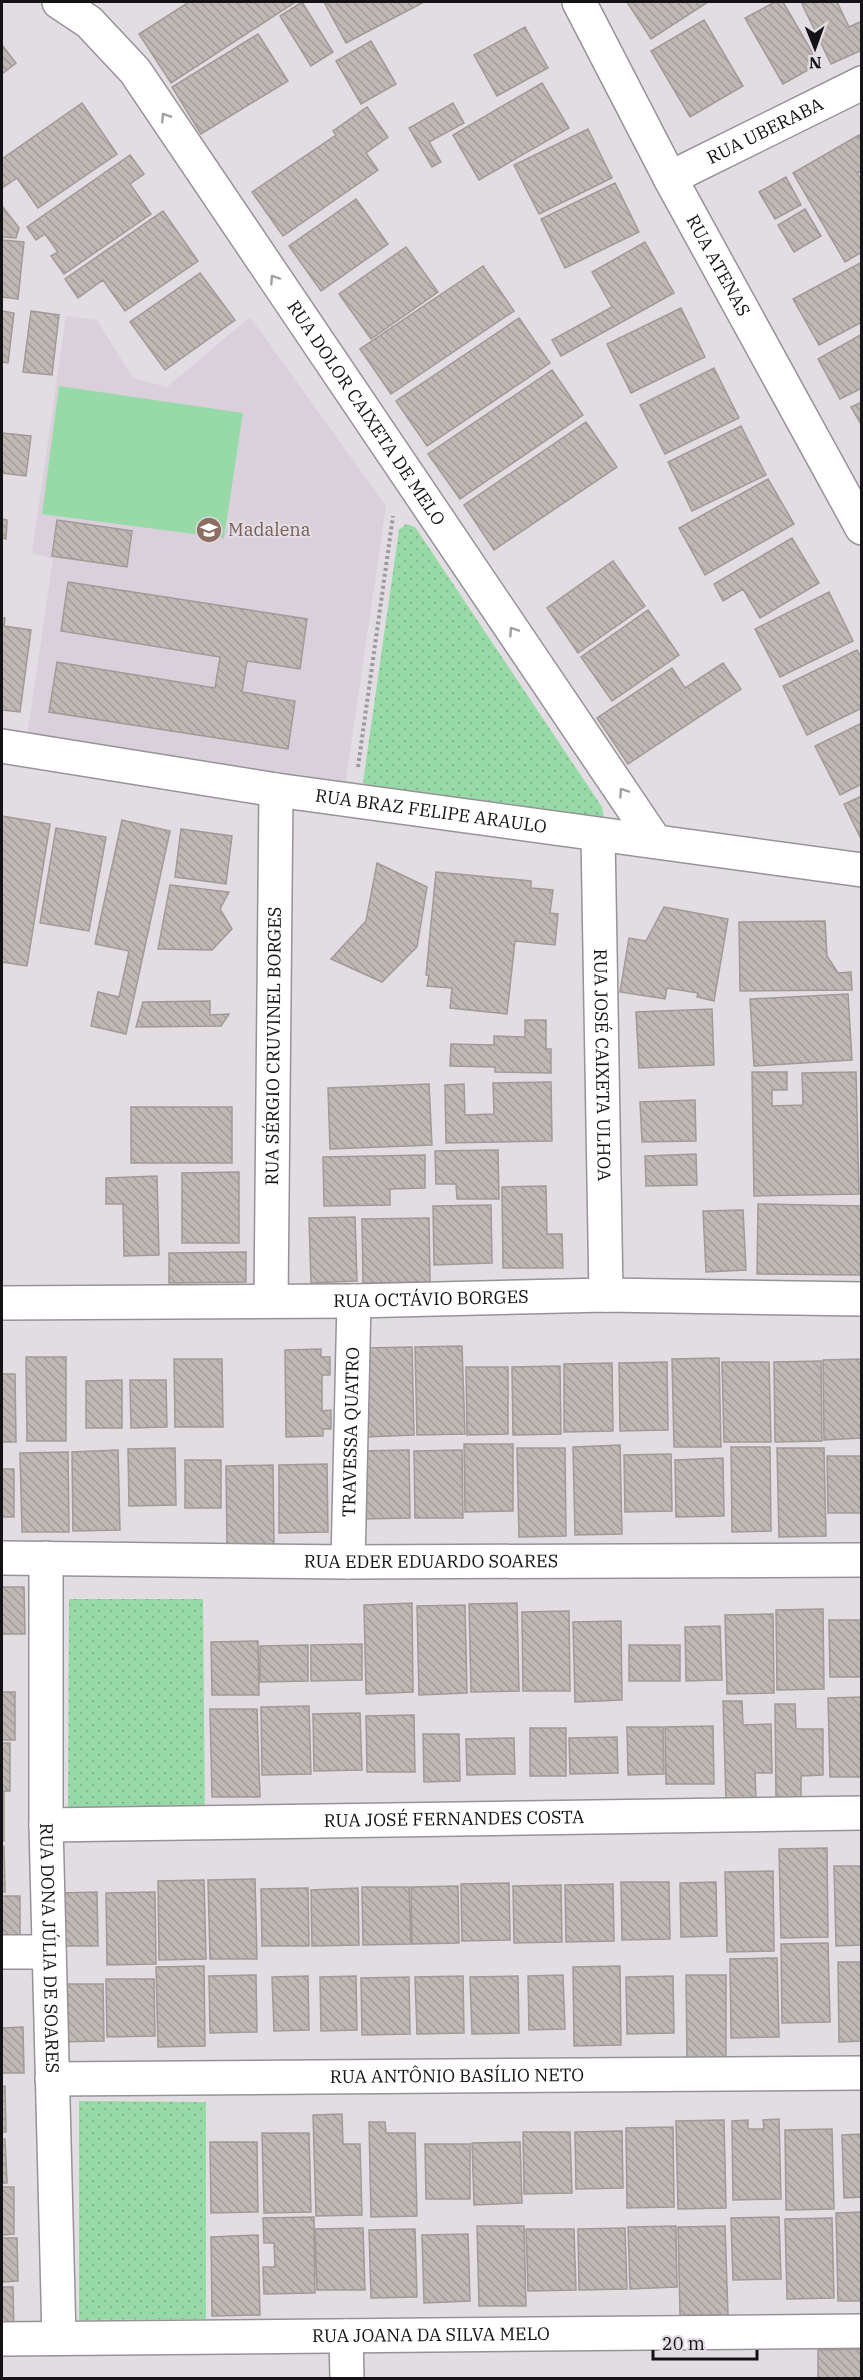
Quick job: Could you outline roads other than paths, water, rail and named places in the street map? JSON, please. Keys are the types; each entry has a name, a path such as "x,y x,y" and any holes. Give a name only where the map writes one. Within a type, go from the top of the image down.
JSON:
{"street":[{"name":"RUA DOLOR CAIXETA DE MELO","path":"59,2 89,22 135,71 656,841"},
{"name":"RUA ATENAS","path":"579,2 670,178 861,528"},
{"name":"RUA UBERABA","path":"670,178 861,83"},
{"name":"RUA BRAZ FELIPE ARAULO","path":"2,746 276,790 861,870"},
{"name":"RUA SÉRGIO CRUVINEL BORGES","path":"271,1301 276,790"},
{"name":"RUA JOSÉ CAIXETA ULHOA","path":"597,835 606,1295"},
{"name":"RUA OCTÁVIO BORGES","path":"2,1303 354,1301 606,1295 861,1299"},
{"name":"TRAVESSA QUATRO","path":"348,1562 354,1301"},
{"name":"RUA EDER EDUARDO SOARES","path":"2,1558 348,1562 861,1560"},
{"name":"RUA DONA JÚLIA DE SOARES","path":"46,1558 46,1825 59,2338"},
{"name":"RUA JOSÉ FERNANDES COSTA","path":"46,1825 861,1813"},
{"path":"2,1952 49,1952"},
{"name":"RUA ANTÔNIO BASÍLIO NETO","path":"52,2079 861,2073"},
{"name":"RUA JOANA DA SILVA MELO","path":"2,2339 861,2331"},
{"path":"346,2336 347,2379"}],"place":[{"name":"Madalena","path":"209,530"}]}
